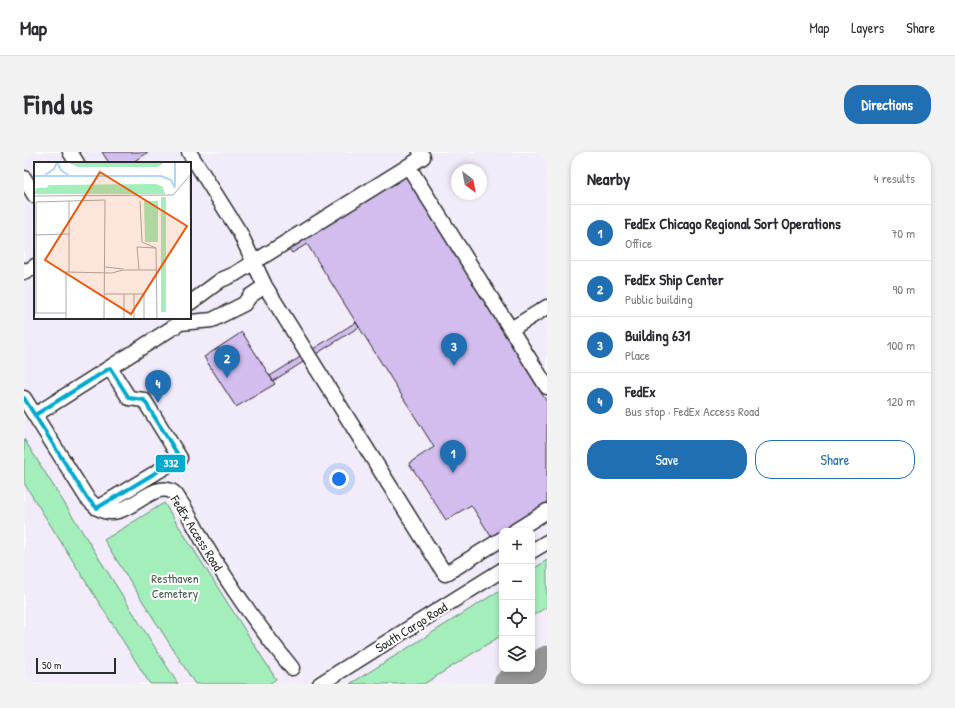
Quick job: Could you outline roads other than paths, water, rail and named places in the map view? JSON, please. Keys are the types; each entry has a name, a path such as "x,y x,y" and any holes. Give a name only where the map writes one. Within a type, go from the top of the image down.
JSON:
{"street":[{"path":"70,152 76,162"},
{"path":"189,152 193,166 240,233 265,286 445,574 499,541"},
{"path":"191,302 221,280 235,274 423,157 420,152"},
{"path":"408,166 547,387"},
{"path":"24,178 34,194"},
{"path":"191,312 197,306 227,287 235,274"},
{"path":"191,318 212,320 244,304 250,296 265,286"},
{"path":"511,329 547,307"},
{"path":"34,415 110,368 184,319"},
{"path":"24,398 87,498 97,508 180,458 144,400 129,398 110,368"},
{"name":"FedEx Access Road","path":"97,508 111,512 124,510 158,490 174,492 218,567 274,646 292,668"},
{"path":"520,528 547,511"},
{"path":"535,549 547,542"},
{"name":"South Cargo Road","path":"320,684 499,572"}],"place":[{"name":"Building 631","path":"454,366"},
{"name":"FedEx Ship Center","path":"227,378"},
{"name":"FedEx","path":"158,403"},
{"name":"FedEx Chicago Regional Sort Operations","path":"453,473"}],"park label":[{"name":"Resthaven Cemetery","path":"175,586"}]}
